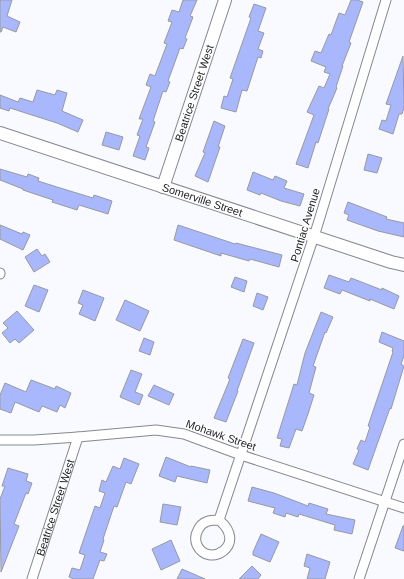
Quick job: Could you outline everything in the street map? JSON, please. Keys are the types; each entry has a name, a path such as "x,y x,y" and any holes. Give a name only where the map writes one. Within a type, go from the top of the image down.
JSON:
{"street":[{"name":"Beatrice Street West","path":"163,187 225,0"},
{"name":"Pontiac Avenue","path":"219,520 314,236 386,0"},
{"name":"Somerville Street","path":"0,133 404,265"},
{"name":"Mohawk Street","path":"0,440 34,440 156,430 184,434 241,455 404,508"},
{"name":"Beatrice Street West","path":"32,579 78,437"},
{"path":"359,579 404,444"}],"building":[{"path":"0,0 12,0 7,16 20,22 16,32 3,27 0,32"},
{"path":"183,0 197,0 190,16 193,17 185,38 187,39 183,49 180,48 168,81 170,82 166,92 163,91 153,121 155,122 146,147 149,148 145,160 133,156 140,136 137,135 143,119 139,119 151,87 146,85 150,74 155,76 167,44 164,43 172,22 168,21 172,10 179,12"},
{"path":"351,0 363,2 349,42 351,43 342,66 337,88 328,109 318,143 316,142 308,168 296,164 314,115 307,112 319,86 324,88 330,74 324,72 326,67 311,61 315,51 321,53 329,34 331,35 339,13 345,15"},
{"path":"254,4 266,8 258,31 264,33 258,49 263,51 261,58 258,57 247,91 242,90 236,112 221,108 224,96 227,97 233,79 230,78 251,18 249,17"},
{"path":"403,56 404,108 402,114 399,114 393,134 379,129 382,120 386,121 391,105 386,104"},
{"path":"37,90 55,95 57,90 67,93 62,111 83,120 78,132 57,123 10,108 9,111 0,108 0,95 18,102 20,98 33,102"},
{"path":"214,121 225,126 218,147 220,147 208,182 195,176 205,153 203,152"},
{"path":"106,132 123,137 119,150 102,145"},
{"path":"368,154 382,158 377,173 364,170"},
{"path":"0,169 27,177 28,174 39,178 38,181 93,198 94,195 112,201 108,214 79,205 77,210 23,190 0,180"},
{"path":"253,172 273,180 275,176 287,181 284,188 304,194 300,206 247,190"},
{"path":"348,202 387,217 386,219 404,223 404,237 378,231 347,220 349,215 344,213"},
{"path":"0,225 22,234 23,232 30,235 23,250 0,239"},
{"path":"178,225 235,244 236,243 282,255 279,267 250,259 249,261 221,253 221,256 174,240"},
{"path":"37,249 42,256 45,254 50,262 34,272 25,257"},
{"path":"329,275 349,282 351,278 382,290 382,288 399,296 394,309 342,290 340,294 324,288"},
{"path":"235,277 247,281 244,292 231,287"},
{"path":"34,285 48,290 39,312 25,306"},
{"path":"83,290 104,298 95,321 79,314 83,305 78,303"},
{"path":"257,293 268,297 263,310 253,306"},
{"path":"125,300 149,311 140,331 116,320"},
{"path":"17,311 34,330 19,343 15,339 10,343 2,333 8,328 3,323"},
{"path":"321,312 333,317 326,333 325,332 313,366 316,367 309,393 314,395 302,431 296,429 289,448 280,446 282,439 277,438 294,384 297,385 305,353"},
{"path":"382,332 404,341 404,356 401,364 404,366 391,409 390,408 368,470 353,464 359,450 357,449 361,440 365,442 370,427 368,426 393,352 393,348 379,342"},
{"path":"144,338 154,342 150,355 139,351"},
{"path":"243,339 254,343 226,422 214,418 230,379 228,378"},
{"path":"131,370 142,374 135,392 143,395 139,405 120,397"},
{"path":"31,380 55,389 56,386 71,393 65,408 60,405 57,412 42,406 39,412 15,402 11,413 0,409 0,395 5,383 26,392"},
{"path":"154,385 174,394 169,405 148,396"},
{"path":"166,457 191,467 210,470 207,483 177,476 175,482 159,476"},
{"path":"124,458 139,464 131,484 126,482 117,507 114,506 100,552 107,554 104,561 100,560 93,579 74,579 69,577 72,568 80,570 85,555 79,553 95,506 100,508 105,493 99,491 102,480 106,482 113,466 120,469"},
{"path":"8,468 28,474 26,481 32,483 28,494 26,493 14,524 19,526 1,572 0,499 5,486 2,486"},
{"path":"252,487 274,493 308,506 309,503 328,509 326,514 355,520 352,534 334,530 335,525 299,514 298,517 286,513 285,517 273,513 275,508 248,501"},
{"path":"163,504 181,507 177,525 160,522"},
{"path":"404,526 404,551 395,548"},
{"path":"261,534 279,542 270,562 253,555"},
{"path":"171,540 180,561 161,570 152,549"},
{"path":"307,554 330,562 325,579 307,579 310,568 304,566"},
{"path":"252,566 261,575 258,579 239,579"},
{"path":"182,569 205,579 177,579"}]}
